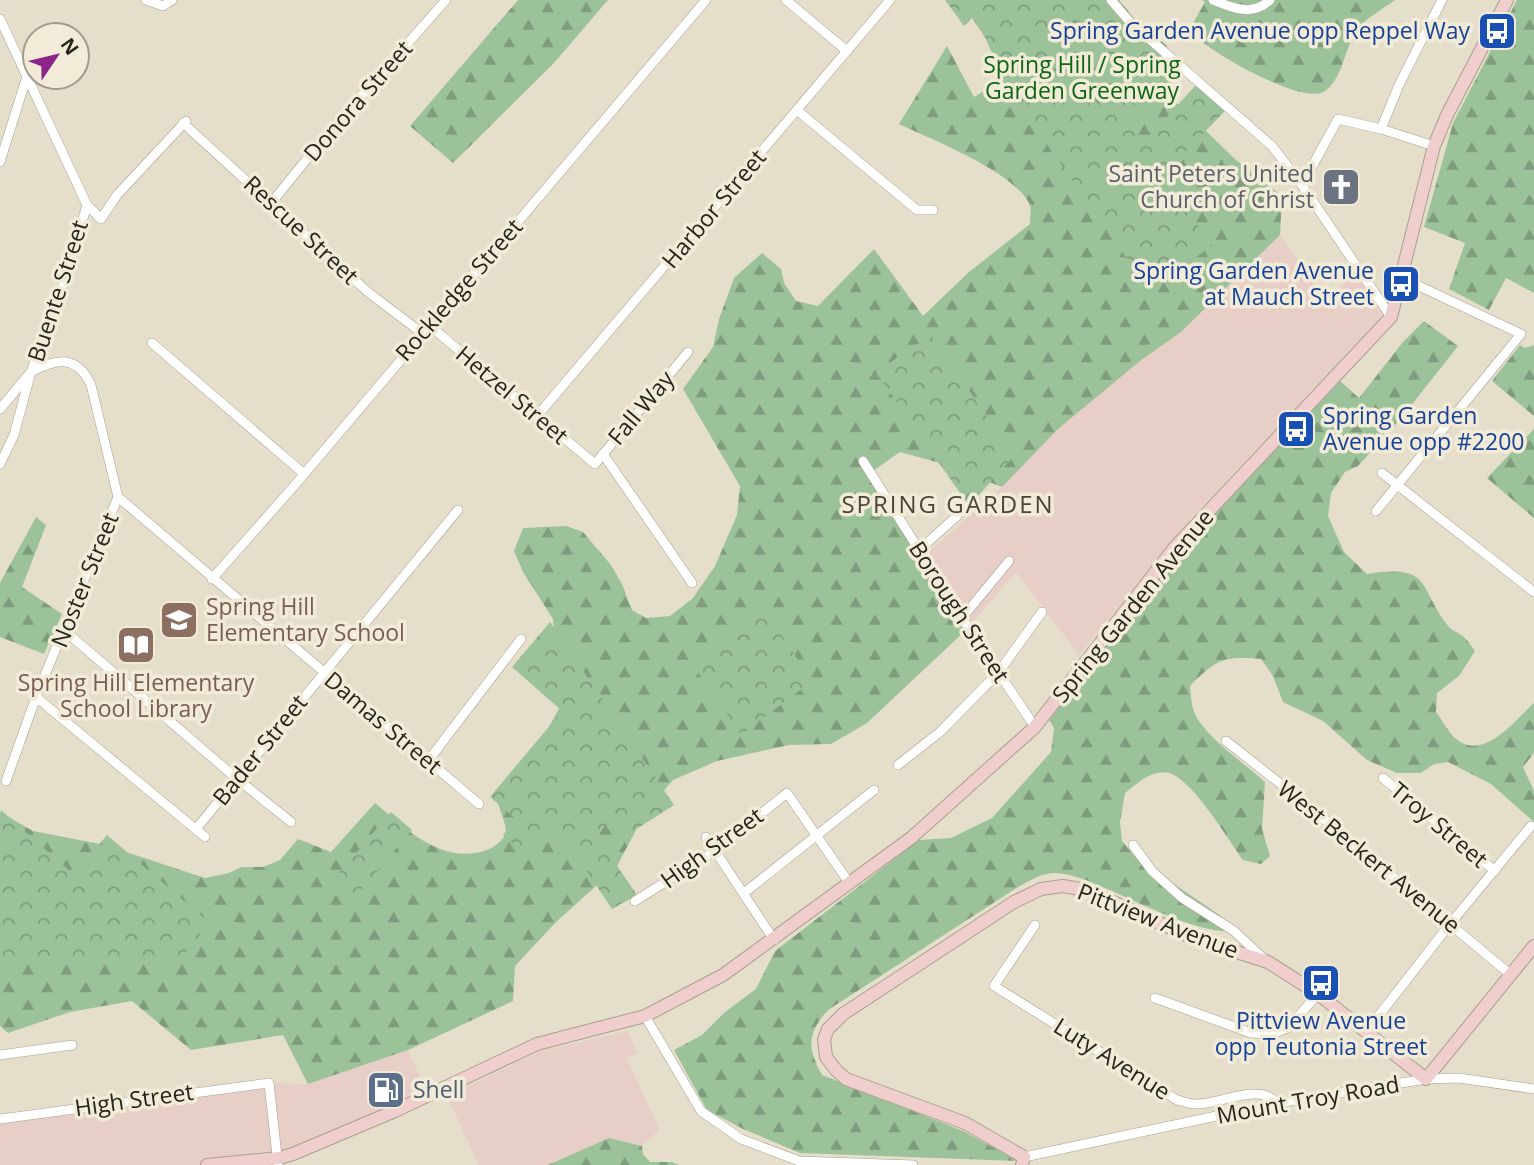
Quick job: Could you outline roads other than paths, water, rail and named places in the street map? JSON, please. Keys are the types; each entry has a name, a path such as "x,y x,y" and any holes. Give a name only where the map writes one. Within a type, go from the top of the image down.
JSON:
{"street":[{"path":"146,0 163,6 172,0"},
{"name":"Donora Street","path":"272,202 324,138 446,0"},
{"name":"Rockledge Street","path":"212,579 295,486 303,473 706,0"},
{"path":"786,0 847,51"},
{"name":"Harbor Street","path":"537,416 890,0"},
{"path":"1111,0 1130,22 1272,146 1302,185 1391,317"},
{"path":"1213,0 1247,11 1270,0"},
{"path":"1381,129 1399,85 1442,0"},
{"path":"1391,317 1434,146 1447,115 1507,0"},
{"name":"Buente Street","path":"0,19 21,63"},
{"path":"0,162 22,91"},
{"name":"Buente Street","path":"31,372 65,279 87,205 34,91"},
{"path":"798,111 917,210 933,210"},
{"path":"1302,185 1338,119 1434,146"},
{"name":"Rescue Street","path":"87,205 101,219 117,195 184,122 369,293 422,333"},
{"path":"1376,511 1521,334 1400,277"},
{"name":"Spring Garden Avenue","path":"207,1165 279,1161 395,1111 537,1044 645,1016 723,975 774,940 941,813 1035,727 1175,547 1391,317"},
{"name":"Hetzel Street","path":"430,326 595,464"},
{"path":"152,343 303,473"},
{"name":"Fall Way","path":"595,464 688,352"},
{"path":"0,410 31,372 48,363 62,360 85,372 91,385 118,497"},
{"path":"0,464 14,435 31,372"},
{"path":"603,454 692,583"},
{"name":"Borough Street","path":"863,461 962,618 1035,727"},
{"path":"1382,473 1534,592"},
{"name":"Damas Street","path":"118,497 479,804"},
{"name":"Noster Street","path":"6,780 36,697 118,497"},
{"name":"Bader Street","path":"196,829 458,510"},
{"path":"919,550 957,516"},
{"path":"962,618 1009,561"},
{"path":"898,765 940,732 998,673 1042,612"},
{"path":"65,631 291,822"},
{"path":"428,761 521,639"},
{"path":"36,697 205,837"},
{"name":"West Beckert Avenue","path":"1226,741 1511,975"},
{"name":"Troy Street","path":"1383,778 1495,871"},
{"path":"744,893 874,790"},
{"name":"High Street","path":"635,901 715,850 787,793 816,834"},
{"path":"1366,1032 1531,826"},
{"path":"816,834 850,884"},
{"path":"706,837 774,940"},
{"path":"1133,845 1152,871 1182,898 1234,932 1268,962"},
{"name":"Pittview Avenue","path":"1023,1161 965,1124 846,1079 826,1057 824,1039 828,1029 843,1014 1014,902 1041,889 1063,886 1086,890 1193,939 1268,962 1318,994 1426,1079"},
{"name":"Luty Avenue","path":"1035,925 994,986 1177,1100 1197,1105 1257,1093 1270,1095 1277,1102"},
{"name":"Mount Troy Road","path":"1023,1161 1277,1102 1426,1079 1511,975 1530,959 1534,946"},
{"path":"1155,998 1251,1034 1271,1034 1288,1028 1318,994"},
{"path":"645,1016 701,1111 741,1139 799,1161 913,1165"},
{"path":"0,1055 72,1045"},
{"path":"1426,1079 1459,1078 1534,1089"},
{"name":"High Street","path":"0,1119 269,1083 279,1161"}],"place":[{"name":"Spring Garden Avenue opp Reppel Way","path":"1497,31"},
{"name":"Saint Peters United Church of Christ","path":"1341,187"},
{"name":"Spring Garden Avenue at Mauch Street","path":"1401,284"},
{"name":"Spring Garden Avenue opp #2200","path":"1296,429"},
{"name":"Spring Hill Elementary School","path":"179,620"},
{"name":"Spring Hill Elementary School Library","path":"136,645"},
{"name":"Pittview Avenue opp Teutonia Street","path":"1321,983"},
{"name":"Shell","path":"386,1090"}],"district":[{"name":"SPRING GARDEN","path":"948,505"}],"park label":[{"name":"Spring Hill / Spring Garden Greenway","path":"1082,78"}]}
